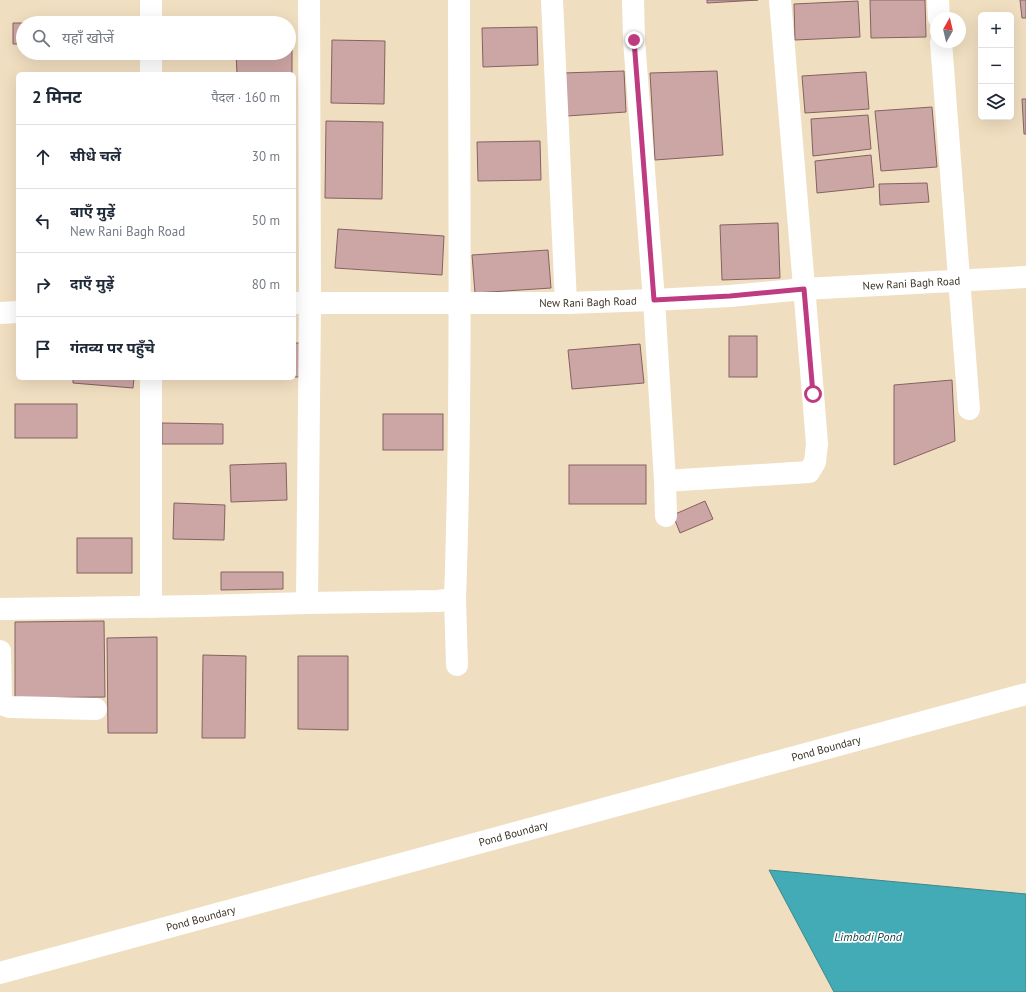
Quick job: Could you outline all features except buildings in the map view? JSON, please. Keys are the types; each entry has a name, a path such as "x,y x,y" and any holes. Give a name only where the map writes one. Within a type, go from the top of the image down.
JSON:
{"street":[{"path":"151,16 152,0"},
{"path":"307,602 302,303 309,0"},
{"path":"457,665 455,599 458,531 460,303 459,0"},
{"path":"552,0 566,303"},
{"path":"632,0 654,300 666,516"},
{"path":"665,481 809,472 815,462 817,444 780,0"},
{"path":"938,0 939,12"},
{"path":"941,48 969,409"},
{"path":"151,60 151,72"},
{"name":"New Rani Bagh Road","path":"302,303 566,303 654,300 730,296 804,289 1026,277"},
{"path":"0,312 16,312"},
{"path":"151,380 151,607"},
{"path":"0,609 151,607 307,602 438,601 455,599"},
{"path":"0,651 1,699 4,704 10,707 96,709"},
{"name":"Pond Boundary","path":"0,973 1026,694"}],"water":[{"name":"Limbodi Pond","path":"769,870 1026,894 1026,992 834,992"}],"route":[{"path":"634,40 654,300 730,296 804,289 813,394"}]}
